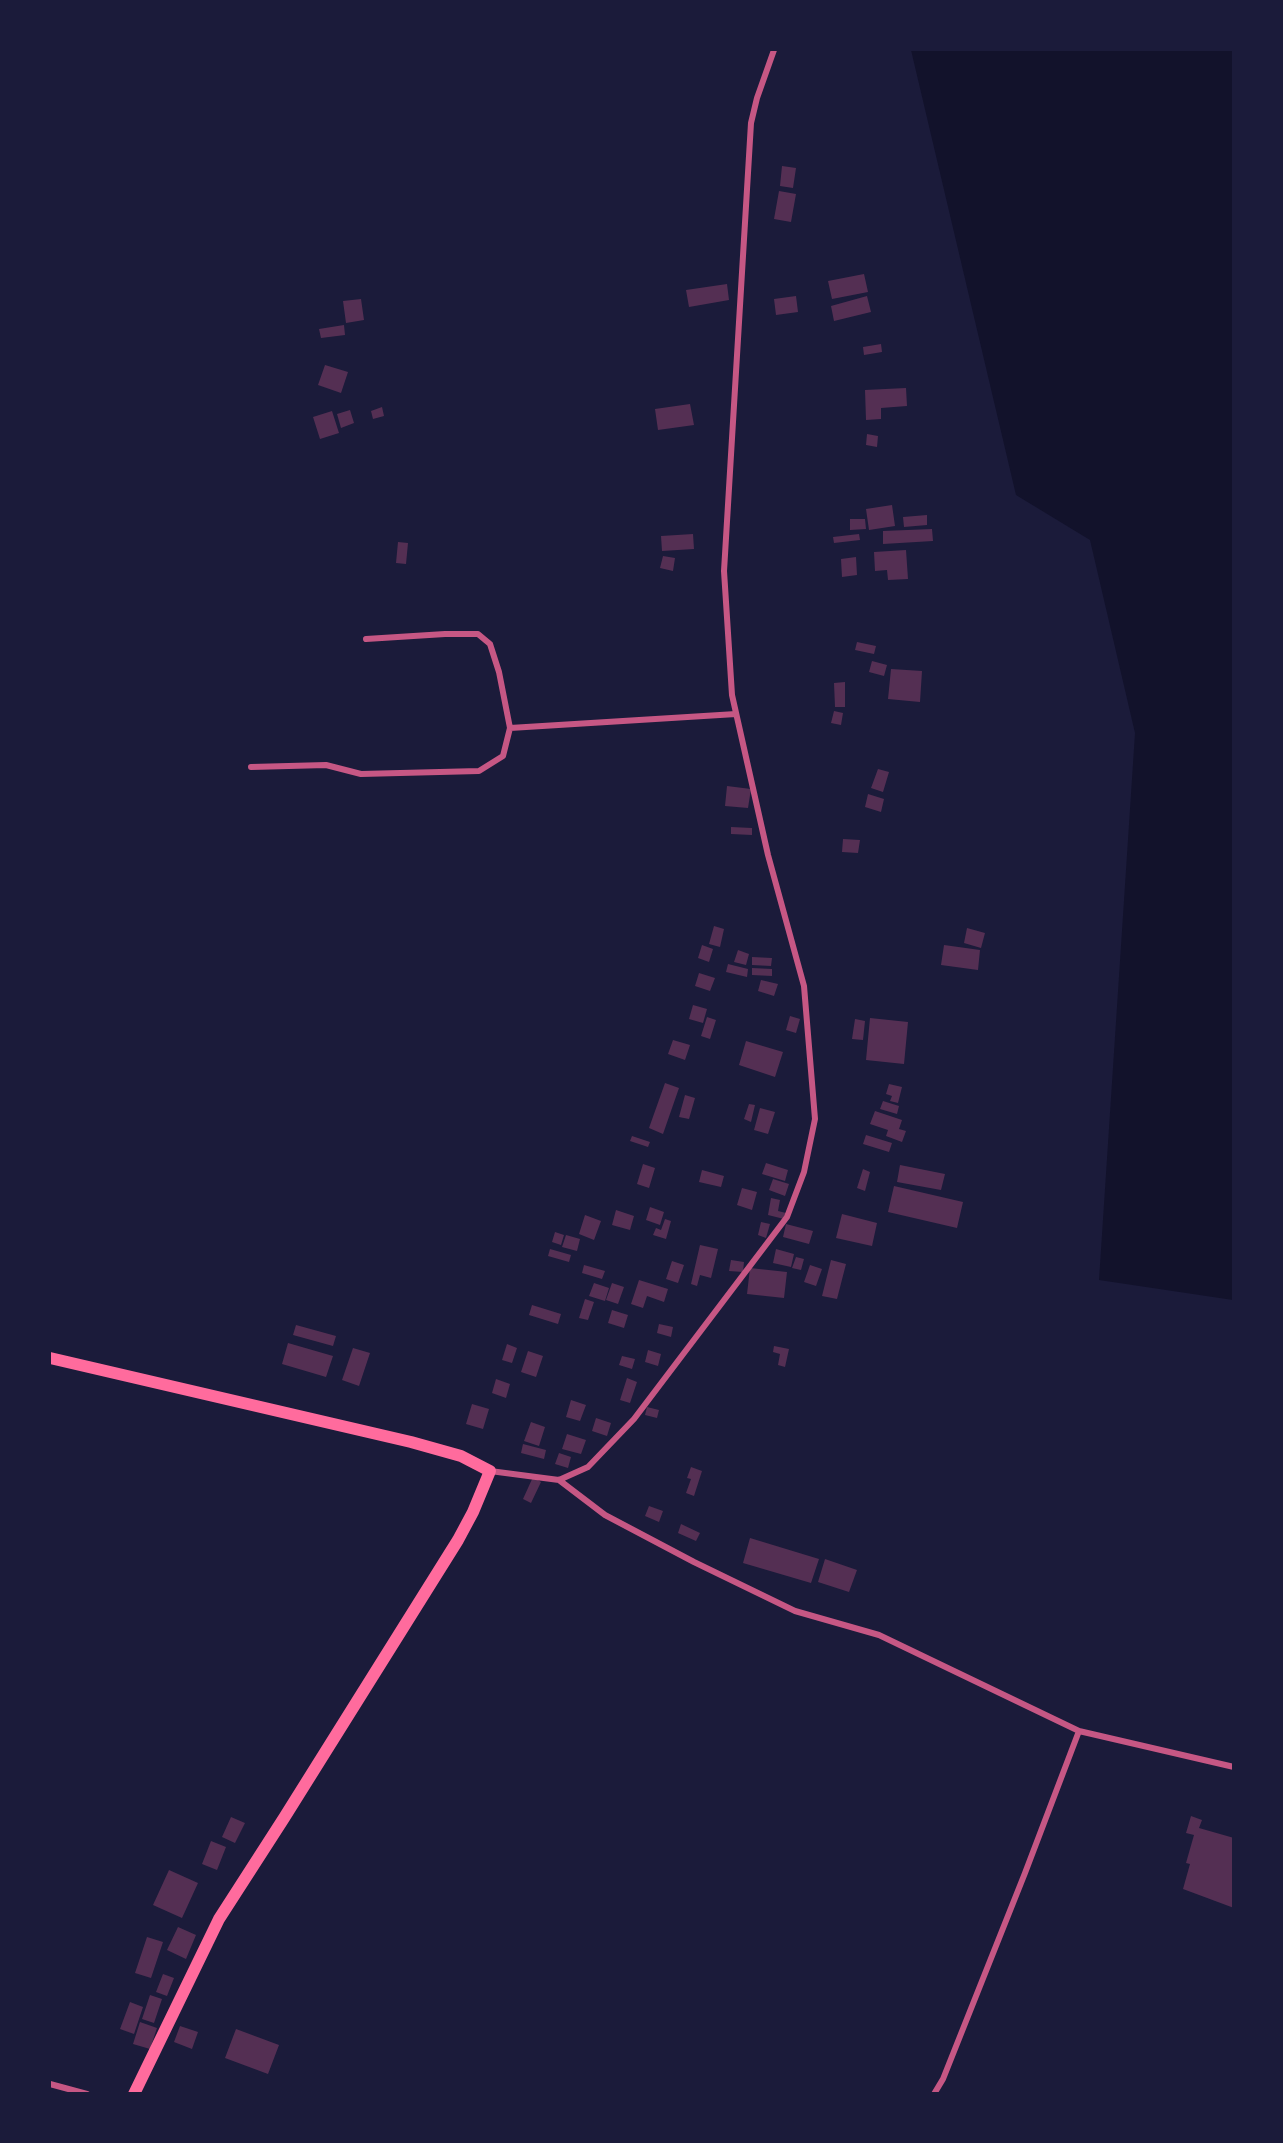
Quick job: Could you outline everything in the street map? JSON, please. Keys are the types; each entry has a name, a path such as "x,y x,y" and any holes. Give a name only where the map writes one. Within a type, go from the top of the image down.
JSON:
{"main road":[{"path":"50,1358 411,1442 461,1456 490,1471 473,1512 458,1540 219,1918 134,2094"}],"street":[{"path":"559,1480 588,1467 634,1419 787,1218 804,1172 815,1119 804,986 768,855 732,695 724,571 751,123 774,50"},
{"path":"251,767 326,765 361,774 479,771 503,756 510,728 499,672 490,644 478,634 366,639"},
{"path":"510,728 736,714"},
{"path":"490,1471 559,1480 604,1515 795,1611 879,1635 1079,1731 1233,1767"},
{"path":"934,2094 943,2079 1026,1873 1079,1731"},
{"path":"50,2084 87,2094"}],"shaded area":[{"path":"911,50 1233,50 1233,1300 1099,1280 1135,733 1090,540 1016,495"}],"building":[{"path":"782,166 796,168 793,188 780,186"},
{"path":"779,191 796,194 791,222 774,219"},
{"path":"864,274 868,292 832,299 828,281"},
{"path":"727,284 729,300 689,307 686,290"},
{"path":"796,296 798,312 776,315 774,299"},
{"path":"867,296 871,312 834,321 831,306"},
{"path":"361,299 364,320 346,323 343,301"},
{"path":"344,325 345,335 321,338 319,329"},
{"path":"881,344 882,352 864,355 863,347"},
{"path":"325,365 348,372 341,393 318,385"},
{"path":"906,388 907,406 881,408 881,419 866,420 865,390"},
{"path":"690,404 694,425 658,430 655,409"},
{"path":"382,407 384,416 373,419 371,411"},
{"path":"350,410 354,423 341,428 337,414"},
{"path":"332,411 339,433 320,439 313,417"},
{"path":"867,434 878,436 877,447 866,445"},
{"path":"892,505 895,526 869,530 866,509"},
{"path":"927,515 927,525 904,527 903,517"},
{"path":"850,519 865,519 866,529 850,530"},
{"path":"932,529 933,541 883,544 883,531"},
{"path":"693,534 694,549 662,551 661,536"},
{"path":"859,534 860,540 834,543 833,537"},
{"path":"398,542 408,543 406,564 396,563"},
{"path":"906,550 908,579 888,580 887,570 875,571 874,552"},
{"path":"663,556 675,558 673,571 660,568"},
{"path":"856,557 857,575 842,577 841,559"},
{"path":"857,642 876,646 874,654 855,650"},
{"path":"872,661 887,665 884,676 869,672"},
{"path":"891,669 922,671 920,702 888,699"},
{"path":"845,682 845,707 835,707 834,683"},
{"path":"834,711 843,713 841,725 831,723"},
{"path":"878,769 889,772 883,792 871,788"},
{"path":"727,786 751,789 748,808 725,806"},
{"path":"868,794 884,799 881,812 865,807"},
{"path":"731,827 752,828 752,835 731,834"},
{"path":"843,839 860,840 858,853 842,852"},
{"path":"714,926 724,929 720,947 709,944"},
{"path":"967,928 985,933 981,948 964,943"},
{"path":"702,945 713,949 709,962 698,958"},
{"path":"944,945 980,950 978,970 941,965"},
{"path":"738,950 749,954 746,965 734,962"},
{"path":"752,957 772,958 771,966 752,965"},
{"path":"728,964 748,969 747,977 726,972"},
{"path":"752,968 772,969 772,976 752,975"},
{"path":"699,973 715,978 710,991 695,986"},
{"path":"761,980 778,984 774,996 758,991"},
{"path":"693,1005 707,1009 703,1023 689,1019"},
{"path":"790,1016 800,1019 796,1033 786,1030"},
{"path":"707,1017 716,1020 710,1039 701,1036"},
{"path":"870,1018 908,1022 904,1064 866,1060"},
{"path":"855,1019 865,1021 863,1040 852,1039"},
{"path":"673,1040 690,1045 685,1060 668,1054"},
{"path":"746,1041 783,1052 775,1077 739,1065"},
{"path":"665,1083 679,1088 663,1134 649,1128"},
{"path":"889,1084 902,1087 898,1103 890,1101 892,1096 886,1094"},
{"path":"685,1095 695,1098 689,1119 679,1117"},
{"path":"883,1101 899,1106 897,1114 880,1109"},
{"path":"749,1104 755,1105 751,1122 744,1119"},
{"path":"760,1108 775,1112 768,1134 754,1130"},
{"path":"875,1111 902,1120 899,1129 906,1131 902,1142 886,1136 888,1130 870,1124"},
{"path":"866,1135 892,1143 889,1152 863,1144"},
{"path":"632,1136 650,1142 648,1147 630,1141"},
{"path":"766,1163 788,1170 785,1181 762,1174"},
{"path":"643,1164 655,1168 649,1188 637,1184"},
{"path":"900,1165 945,1174 941,1190 897,1182"},
{"path":"863,1169 870,1172 865,1191 857,1188"},
{"path":"702,1170 724,1176 721,1187 699,1182"},
{"path":"773,1179 789,1184 785,1196 769,1190"},
{"path":"894,1186 963,1202 957,1228 888,1212"},
{"path":"742,1188 757,1192 752,1210 737,1205"},
{"path":"771,1198 780,1200 778,1211 786,1213 784,1219 768,1215"},
{"path":"650,1207 664,1212 660,1225 646,1220"},
{"path":"616,1210 634,1216 630,1230 612,1225"},
{"path":"842,1214 877,1223 872,1246 836,1238"},
{"path":"585,1215 601,1221 594,1240 579,1234"},
{"path":"665,1219 671,1221 666,1239 653,1235 656,1228 661,1230"},
{"path":"761,1222 770,1224 766,1238 758,1235"},
{"path":"786,1224 813,1231 809,1244 783,1237"},
{"path":"555,1232 564,1235 561,1245 552,1242"},
{"path":"566,1235 580,1239 577,1251 562,1247"},
{"path":"700,1245 718,1249 711,1278 700,1275 697,1286 691,1284"},
{"path":"550,1249 571,1255 569,1262 548,1256"},
{"path":"776,1249 794,1254 791,1267 773,1263"},
{"path":"796,1257 804,1259 801,1270 792,1268"},
{"path":"731,1260 744,1262 743,1272 729,1271"},
{"path":"831,1260 846,1264 837,1299 822,1296"},
{"path":"672,1261 684,1265 678,1283 666,1279"},
{"path":"584,1265 605,1271 602,1279 582,1273"},
{"path":"810,1265 822,1269 816,1286 804,1282"},
{"path":"750,1268 787,1272 784,1298 747,1294"},
{"path":"639,1280 668,1289 664,1302 647,1296 643,1308 631,1304"},
{"path":"594,1283 609,1288 605,1301 589,1296"},
{"path":"612,1283 624,1287 618,1304 606,1300"},
{"path":"585,1299 594,1302 588,1320 579,1318"},
{"path":"532,1305 561,1314 558,1324 529,1315"},
{"path":"612,1310 628,1315 624,1328 608,1323"},
{"path":"659,1324 673,1327 671,1337 657,1333"},
{"path":"296,1325 336,1336 333,1346 293,1335"},
{"path":"288,1343 333,1356 326,1377 282,1364"},
{"path":"507,1344 517,1348 512,1363 502,1360"},
{"path":"774,1346 789,1349 785,1367 778,1365 780,1354 773,1352"},
{"path":"353,1348 370,1353 359,1386 342,1380"},
{"path":"648,1350 661,1354 658,1366 645,1362"},
{"path":"528,1351 543,1356 536,1377 521,1372"},
{"path":"622,1356 635,1359 632,1369 619,1365"},
{"path":"627,1378 637,1382 630,1403 620,1400"},
{"path":"496,1379 510,1384 506,1398 492,1393"},
{"path":"571,1400 586,1405 580,1421 566,1417"},
{"path":"472,1404 489,1409 483,1429 466,1424"},
{"path":"647,1407 659,1410 657,1418 645,1415"},
{"path":"596,1418 611,1423 607,1436 592,1431"},
{"path":"531,1422 545,1427 539,1446 524,1441"},
{"path":"567,1434 586,1440 581,1454 562,1449"},
{"path":"523,1444 546,1450 544,1459 521,1453"},
{"path":"559,1453 571,1457 568,1468 555,1464"},
{"path":"691,1467 702,1471 694,1496 686,1493 691,1479 687,1478"},
{"path":"533,1477 541,1482 531,1503 523,1499"},
{"path":"649,1506 663,1511 659,1522 645,1516"},
{"path":"681,1524 700,1533 696,1541 678,1533"},
{"path":"750,1538 819,1559 811,1583 743,1563"},
{"path":"825,1559 857,1570 849,1592 818,1582"},
{"path":"1191,1816 1202,1820 1199,1828 1234,1838 1234,1908 1183,1889 1190,1864 1186,1863 1194,1835 1186,1833"},
{"path":"231,1817 245,1823 235,1843 222,1837"},
{"path":"211,1841 226,1847 217,1870 202,1864"},
{"path":"169,1870 198,1883 182,1918 153,1905"},
{"path":"178,1927 196,1935 186,1959 167,1950"},
{"path":"147,1937 163,1942 151,1978 135,1973"},
{"path":"163,1974 174,1978 167,1996 156,1992"},
{"path":"150,1995 162,1999 154,2023 142,2019"},
{"path":"130,2002 143,2007 134,2034 120,2029"},
{"path":"140,2022 157,2028 150,2049 133,2044"},
{"path":"180,2026 198,2032 192,2049 174,2042"},
{"path":"236,2029 279,2045 268,2074 225,2058"}]}
